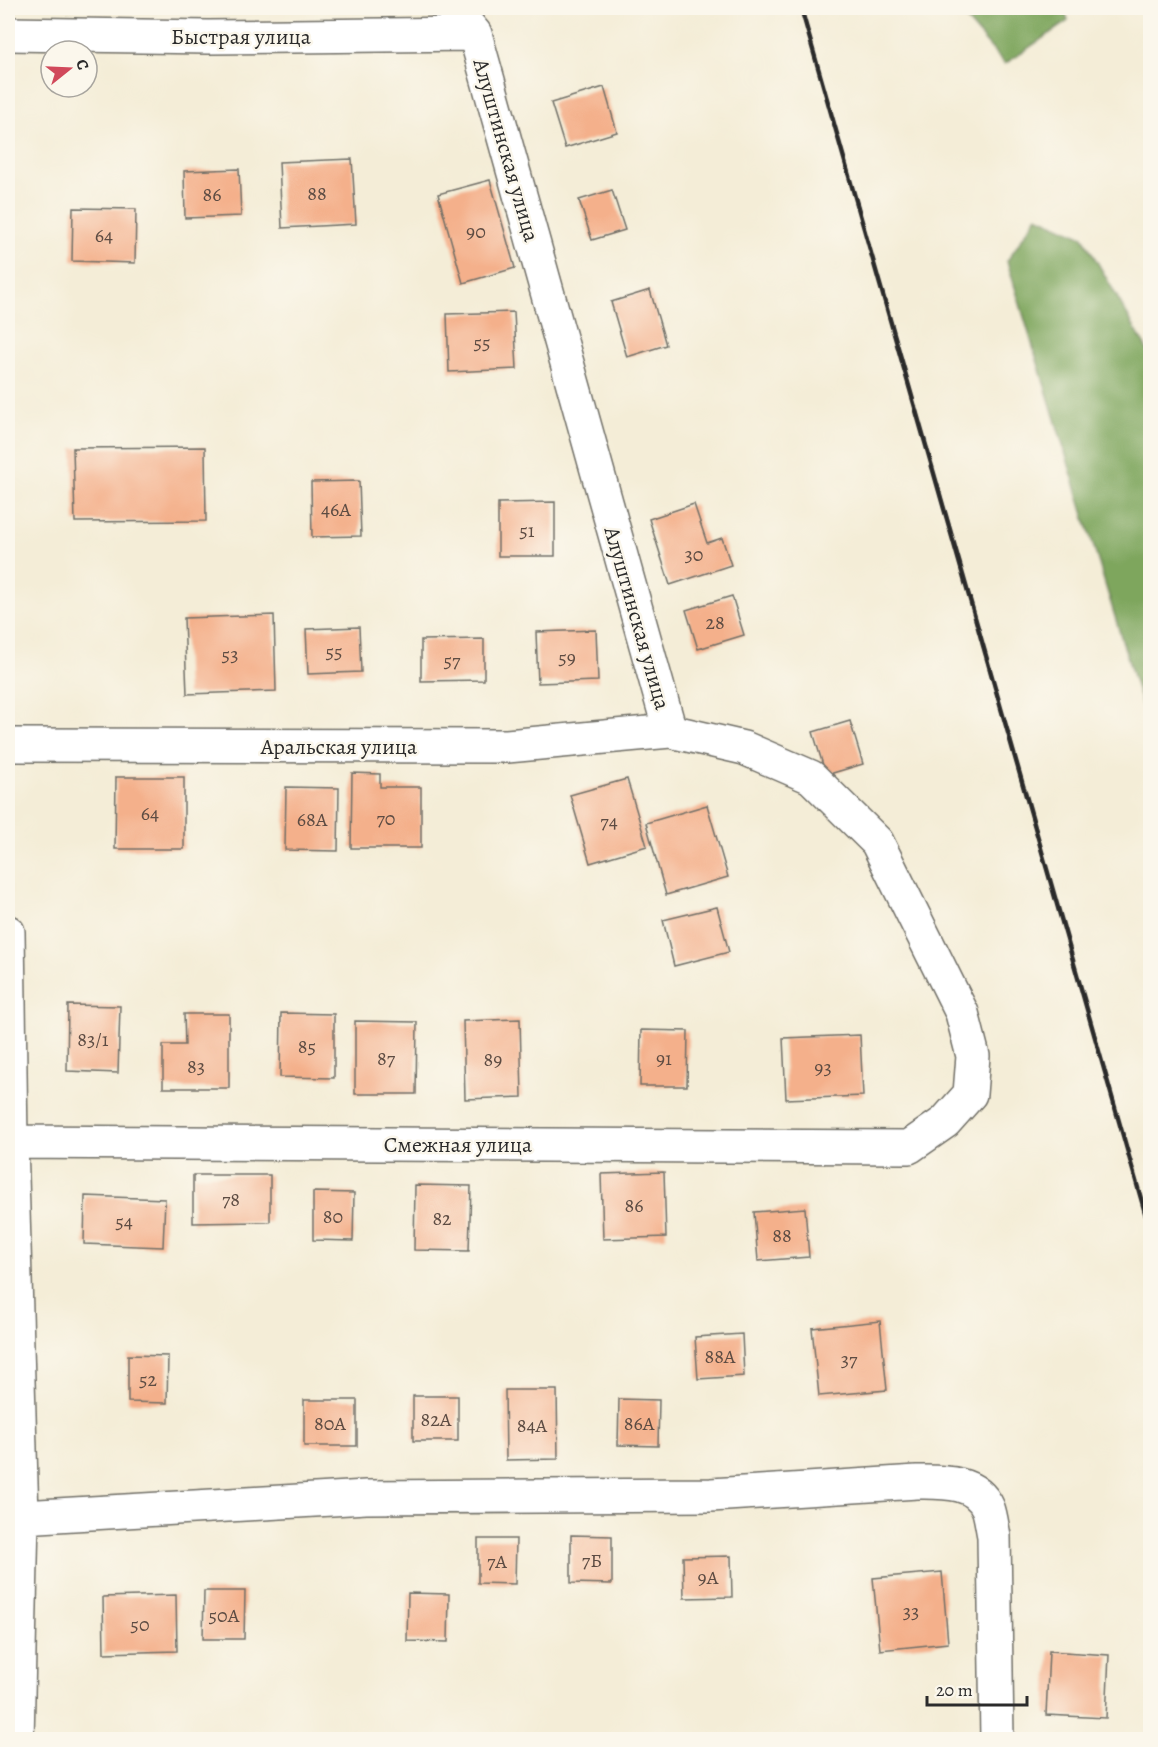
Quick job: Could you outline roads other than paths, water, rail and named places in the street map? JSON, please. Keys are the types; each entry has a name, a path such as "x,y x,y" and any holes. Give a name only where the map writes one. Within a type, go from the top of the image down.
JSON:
{"street":[{"path":"453,8 475,34"},
{"name":"Быстрая улица","path":"8,34 208,37 475,34"},
{"name":"Алуштинская улица","path":"475,34 670,731 744,748 811,777 877,843 962,1013 973,1056 970,1094 945,1122 909,1147"},
{"name":"Аральская улица","path":"8,745 507,746 670,731"},
{"path":"8,932 9,1142 22,1517 17,1740"},
{"name":"Смежная улица","path":"9,1142 909,1147"},
{"path":"22,1517 366,1497 711,1495 948,1482 971,1488 987,1506 994,1536 997,1740"}],"railway":[{"path":"801,8 1150,1230"}]}
